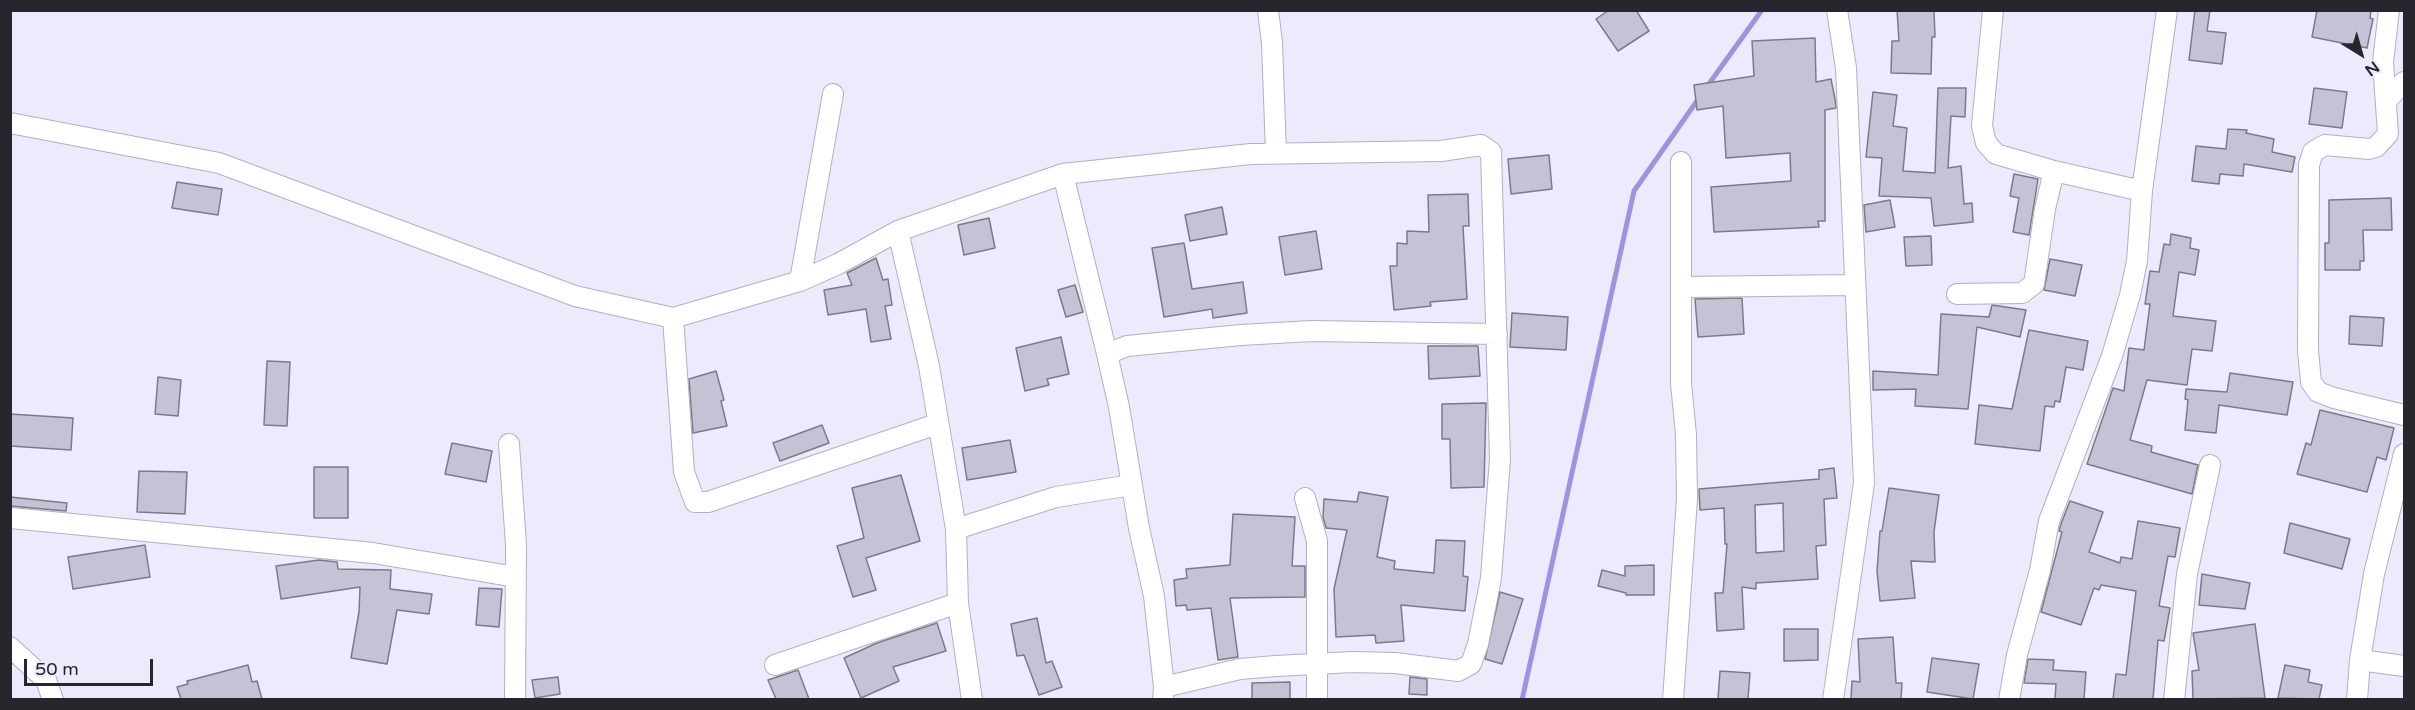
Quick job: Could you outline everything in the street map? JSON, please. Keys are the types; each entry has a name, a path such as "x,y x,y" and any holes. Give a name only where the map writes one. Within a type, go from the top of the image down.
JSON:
{"street":[{"path":"1268,10 1276,153"},
{"path":"1833,699 1864,483 1846,68 1837,10"},
{"path":"1993,10 1982,126 1986,143 1996,154 2054,171 2142,191"},
{"path":"2009,699 2017,655 2040,570 2049,521 2112,356 2130,295 2137,261 2142,191 2167,10"},
{"path":"2389,10 2383,62 2388,134 2376,147 2368,149 2325,145 2313,152 2309,165 2308,351 2311,382 2318,392 2404,415"},
{"path":"2386,101 2404,82"},
{"path":"800,281 833,94"},
{"path":"10,123 219,163 574,296 673,318 800,281 838,264 898,231 1063,174 1276,153 1441,151 1481,145 1491,152 1500,459 1491,578 1478,644 1471,664 1458,671 1395,663 1353,662 1240,669 1163,693 1154,596 1119,407 1063,174"},
{"path":"1673,699 1687,499 1686,435 1681,383 1681,162"},
{"path":"1957,294 2022,293 2034,285 2045,209 2054,171"},
{"path":"898,231 929,366 937,424 950,481 956,529 958,603 972,699"},
{"path":"1681,287 1855,285"},
{"path":"673,318 684,472 695,502 708,502 937,424"},
{"path":"1107,354 1127,346 1149,343 1312,331 1497,334"},
{"path":"509,444 516,577 515,699"},
{"path":"2357,699 2360,660 2374,574 2404,454"},
{"path":"2174,699 2187,574 2210,465"},
{"path":"956,529 1056,497 1132,485"},
{"path":"1305,498 1317,540 1317,699"},
{"path":"10,518 373,553 516,577"},
{"path":"776,665 958,603"},
{"path":"10,647 46,680 53,699"},
{"path":"2360,660 2404,666"}],"building":[{"path":"1609,10 1636,10 1649,31 1618,51 1596,19"},
{"path":"1897,10 1934,10 1935,37 1932,37 1931,74 1891,73 1892,41 1899,41"},
{"path":"2195,10 2210,10 2207,31 2226,33 2222,64 2189,60"},
{"path":"2317,10 2371,10 2370,18 2373,19 2367,48 2312,37"},
{"path":"1815,38 1816,82 1831,79 1836,108 1825,110 1825,221 1818,221 1819,227 1714,232 1711,187 1791,181 1790,153 1726,158 1723,106 1697,110 1694,85 1754,76 1752,41"},
{"path":"1938,88 1966,88 1965,117 1951,116 1948,168 1961,166 1964,204 1972,203 1973,222 1934,226 1931,198 1879,196 1882,158 1866,157 1873,92 1897,95 1893,126 1907,128 1903,171 1935,173"},
{"path":"2314,88 2347,92 2342,128 2309,124"},
{"path":"2228,129 2247,130 2246,133 2274,139 2272,152 2295,157 2292,172 2244,164 2243,176 2220,174 2219,184 2192,181 2196,146 2226,149"},
{"path":"1549,155 1552,189 1511,194 1508,159"},
{"path":"2014,174 2038,179 2029,235 2013,232 2019,198 2010,196"},
{"path":"177,182 222,189 218,215 172,208"},
{"path":"1468,194 1469,226 1463,226 1467,299 1430,302 1431,306 1394,310 1390,266 1397,266 1397,243 1407,244 1407,231 1429,232 1428,195"},
{"path":"2391,198 2392,230 2363,230 2364,261 2360,261 2360,270 2325,270 2325,243 2329,243 2329,200"},
{"path":"1890,200 1895,227 1866,232 1864,205"},
{"path":"1222,207 1227,234 1190,241 1185,215"},
{"path":"989,218 995,248 964,255 958,225"},
{"path":"1316,231 1322,269 1285,275 1279,237"},
{"path":"2171,234 2191,238 2190,248 2199,250 2195,275 2179,272 2173,316 2216,321 2212,351 2192,349 2187,385 2147,380 2130,440 2152,446 2151,452 2198,465 2192,494 2087,464 2113,388 2124,391 2129,348 2144,350 2150,304 2145,304 2150,271 2159,272 2164,244 2170,245"},
{"path":"1931,236 1932,265 1906,266 1904,237"},
{"path":"1184,243 1192,289 1243,282 1247,313 1213,318 1212,309 1164,317 1152,248"},
{"path":"876,258 883,280 888,279 892,305 885,306 891,339 871,342 866,309 828,315 824,290 852,285 847,273"},
{"path":"2050,259 2082,265 2075,296 2044,290"},
{"path":"1075,285 1083,312 1066,317 1058,290"},
{"path":"1742,298 1744,334 1698,337 1695,299"},
{"path":"1992,305 2026,310 2020,337 1977,327 1968,409 1915,406 1916,389 1873,390 1873,371 1938,375 1941,314 1989,317"},
{"path":"1512,313 1568,317 1566,350 1510,347"},
{"path":"2350,316 2384,318 2382,346 2349,344"},
{"path":"2029,330 2088,341 2083,370 2066,367 2060,402 2055,401 2054,407 2045,406 2040,451 1975,444 1979,405 2012,409"},
{"path":"1061,337 1069,374 1047,379 1049,385 1025,391 1016,348"},
{"path":"1428,346 1478,346 1480,376 1429,379"},
{"path":"267,361 290,362 287,426 264,425"},
{"path":"716,371 724,400 721,401 727,426 693,433 689,379"},
{"path":"2230,373 2293,382 2287,415 2219,405 2216,433 2185,430 2188,400 2185,399 2186,389 2227,392"},
{"path":"158,377 181,380 178,416 155,414"},
{"path":"1486,403 1484,487 1451,488 1450,439 1442,439 1442,404"},
{"path":"2320,410 2394,428 2386,460 2377,457 2367,492 2297,474 2306,443 2311,445"},
{"path":"10,414 73,418 71,450 10,446"},
{"path":"822,425 829,443 780,461 773,443"},
{"path":"1010,440 1016,472 967,480 962,448"},
{"path":"452,443 492,451 486,482 445,474"},
{"path":"314,467 348,467 348,518 314,518"},
{"path":"1834,468 1837,498 1824,499 1826,545 1816,546 1818,579 1756,583 1756,589 1742,587 1744,629 1717,631 1715,593 1723,593 1727,544 1725,544 1724,508 1700,510 1699,489 1819,479 1819,470","holes":["1783,503 1784,551 1756,553 1755,505"]},
{"path":"139,471 187,472 185,514 137,512"},
{"path":"901,475 920,541 866,558 876,590 853,597 837,546 864,538 852,488"},
{"path":"1889,488 1939,495 1934,532 1935,562 1911,561 1915,598 1880,601 1877,571 1880,531 1882,531"},
{"path":"1359,492 1388,497 1377,557 1395,561 1394,569 1434,573 1436,540 1465,541 1463,576 1468,577 1465,611 1401,605 1404,641 1376,643 1375,635 1336,637 1334,589 1347,530 1326,528 1323,517 1324,499 1357,502"},
{"path":"10,497 67,503 66,511 10,506"},
{"path":"2070,501 2103,512 2089,552 2120,563 2121,557 2132,559 2138,521 2180,528 2175,557 2168,556 2159,606 2170,608 2164,641 2158,640 2153,699 2113,699 2116,674 2126,675 2136,591 2101,585 2099,590 2094,588 2081,625 2041,612 2062,532 2059,531"},
{"path":"1233,514 1295,517 1292,566 1305,566 1305,597 1230,598 1238,657 1218,660 1211,608 1187,610 1186,605 1176,606 1174,580 1187,578 1186,569 1230,565"},
{"path":"2290,523 2350,539 2342,569 2284,553"},
{"path":"145,545 150,577 73,589 68,557"},
{"path":"319,560 337,562 338,569 391,570 390,589 432,594 429,614 397,610 387,664 351,658 359,612 360,587 281,599 276,566"},
{"path":"1654,565 1654,595 1626,595 1626,593 1598,586 1602,570 1625,576 1625,566"},
{"path":"2202,574 2250,583 2245,609 2199,605"},
{"path":"479,588 502,589 499,627 476,625"},
{"path":"1500,592 1523,599 1502,664 1485,659"},
{"path":"1037,618 1046,663 1052,661 1062,687 1039,695 1024,655 1017,656 1011,624"},
{"path":"937,623 946,651 893,667 899,681 861,698 844,658 877,643"},
{"path":"2255,624 2265,698 2193,699 2192,671 2199,670 2193,633"},
{"path":"1784,629 1818,629 1818,660 1784,661"},
{"path":"1893,637 1896,683 1902,683 1901,699 1851,699 1852,681 1860,682 1858,639"},
{"path":"1932,658 1979,664 1973,699 1927,692"},
{"path":"2028,659 2054,660 2053,670 2086,672 2084,699 2055,699 2056,684 2024,683"},
{"path":"248,665 252,682 257,681 262,699 181,699 177,687 188,684 187,681"},
{"path":"2285,665 2310,670 2308,682 2322,685 2319,699 2278,698"},
{"path":"798,670 809,699 776,699 768,680"},
{"path":"1720,671 1750,673 1748,699 1718,699"},
{"path":"558,677 560,694 535,698 532,680"},
{"path":"1410,677 1427,679 1427,695 1409,694"},
{"path":"1290,682 1290,699 1252,699 1252,683"}],"waterway":[{"path":"1706,88 1762,10"},
{"path":"1522,700 1634,191 1699,98"}]}
